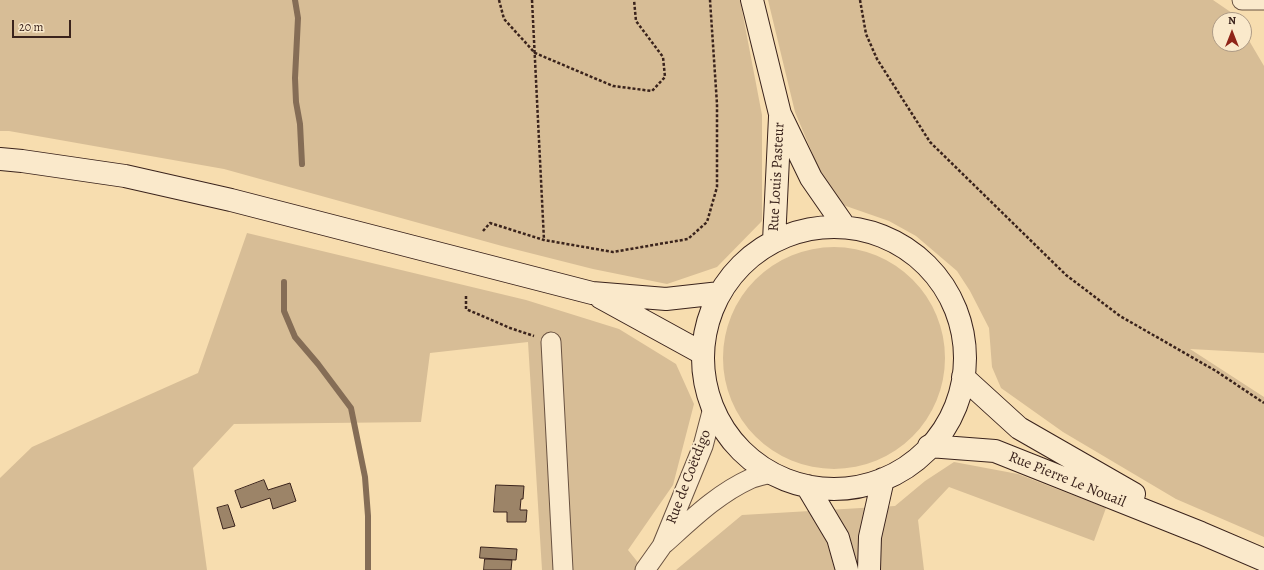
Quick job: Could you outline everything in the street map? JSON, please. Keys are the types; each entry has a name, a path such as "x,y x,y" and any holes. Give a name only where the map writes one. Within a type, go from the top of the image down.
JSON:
{"main road":[{"name":"Rue Louis Pasteur","path":"752,0 780,114 811,178 845,227"},
{"name":"Rue Louis Pasteur","path":"774,240 780,114"},
{"path":"0,159 125,176 231,200 592,293 666,299 720,293"},
{"path":"845,227 883,236 917,256 943,284 960,319 964,359 962,386 954,413 943,431 917,460 883,480 846,488 807,486 771,473 740,450 719,421 713,408 706,388 702,353 707,322 720,293 743,263 774,240 809,229 845,227"},
{"path":"592,293 702,353"},
{"name":"Rue Pierre Le Nouail","path":"963,377 1019,428 1201,533"},
{"name":"Rue Pierre Le Nouail","path":"929,446 995,451 1201,533 1264,560"},
{"path":"869,570 870,537 883,480"},
{"path":"807,486 838,538 847,570"}],"street":[{"path":"1242,0 1264,0"},
{"path":"550,342 563,570"},
{"name":"Rue de Coëtdigo","path":"645,570 662,546 703,446 713,408"},
{"name":"Rue de Coëtdigo","path":"662,546 714,500 739,484 752,478 771,473"}],"path":[{"path":"499,0 504,19 535,53 613,86 652,91 665,77 664,57 636,21 634,0"},
{"path":"532,0 544,240"},
{"path":"483,231 490,223 544,240 613,252 688,239 707,222 717,187 716,104 710,0"},
{"path":"860,0 866,34 877,60 930,142 1066,275 1120,316 1216,371 1264,403"},
{"path":"466,296 466,309 510,328 550,342"}],"shaded area":[{"path":"0,0 740,0 762,115 762,221 717,267 667,284 593,269 502,246 224,169 9,131 0,131"},
{"path":"768,0 1213,0 1231,12 1212,12 1212,52 1252,52 1252,46 1264,66 1264,353 1190,349 1264,397 1264,537 1176,499 1063,432 1001,388 992,367 989,328 970,291 957,271 916,236 889,221 843,205 826,186 795,112"},
{"path":"247,233 526,300 619,329 676,364 694,404 673,485 628,550 644,570 542,570 528,342 430,353 421,422 234,424 193,468 207,570 0,570 0,478 32,447 198,373"},
{"path":"834,247 856,249 886,260 904,272 920,288 932,306 940,326 943,336 945,358 943,380 932,410 920,428 904,444 886,456 866,464 856,467 834,469 812,467 782,456 764,444 748,428 736,410 728,390 725,380 723,358 725,336 736,306 748,288 764,272 782,260 802,252 812,249"},
{"path":"954,462 1018,474 1106,508 1094,541 949,487 918,520 924,570 676,570 742,515 895,506 925,481"}],"building":[{"path":"264,480 268,490 290,483 296,501 273,509 270,498 241,508 235,491"},
{"path":"496,485 524,486 520,510 527,510 526,522 507,522 507,512 494,512"},
{"path":"228,505 235,526 223,529 217,508"},
{"path":"481,547 517,549 516,560 480,558"},
{"path":"485,559 512,560 511,570 484,570"}],"waterway":[{"path":"295,0 298,18 295,78 296,102 300,124 302,164"},
{"path":"284,282 284,311 295,337 318,364 351,408 365,477 368,516 368,570"}]}
